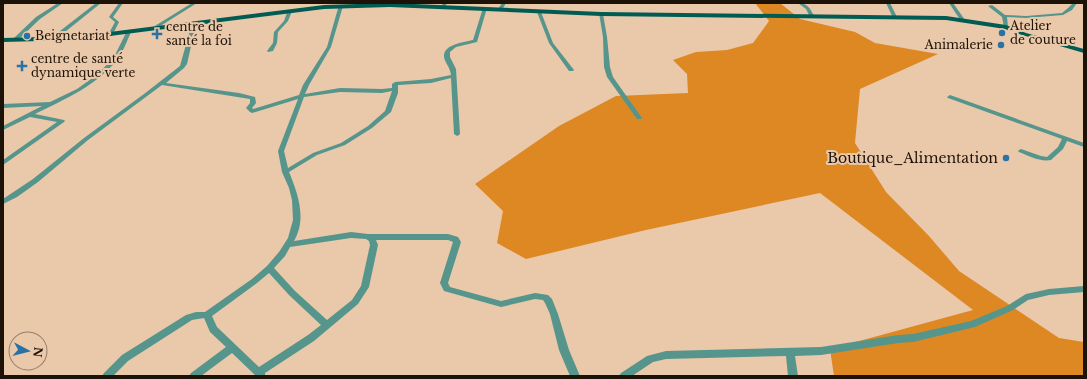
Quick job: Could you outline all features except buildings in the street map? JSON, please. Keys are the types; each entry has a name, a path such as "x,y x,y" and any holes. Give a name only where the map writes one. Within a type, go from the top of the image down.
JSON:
{"main road":[{"path":"4,41 16,39 53,39 110,35 326,5 341,6 377,4 444,5 539,12 601,14 946,18 1006,27 1024,34 1084,51"}],"street":[{"path":"16,39 38,18 61,3"},
{"path":"53,39 99,3"},
{"path":"110,35 117,22 111,17 121,3"},
{"path":"152,30 195,3"},
{"path":"500,9 504,3"},
{"path":"800,3 808,8 812,16"},
{"path":"888,3 895,17"},
{"path":"951,3 963,20"},
{"path":"990,6 1004,16 1026,17 1063,14 1070,10 1075,3"},
{"path":"107,376 125,358 189,317 196,315 207,315 270,269 279,260 289,244 297,220 296,199 285,172 281,151 306,85 328,47 341,6"},
{"path":"457,134 453,76 448,52 454,46 475,41 485,8"},
{"path":"270,51 275,43 276,32 286,21 290,11"},
{"path":"539,12 551,43 571,70"},
{"path":"601,14 605,37 607,67 610,77 639,118"},
{"path":"1004,16 1006,27"},
{"path":"3,202 27,187 101,128 162,84 184,64 194,24"},
{"path":"3,128 79,90 110,66 116,58 129,32"},
{"path":"285,172 315,154 343,144 370,127 388,112 395,93 395,84 431,81 453,76"},
{"path":"162,84 253,98 253,103 249,108 252,111 303,96 340,90 382,91 395,89"},
{"path":"950,97 1084,145"},
{"path":"3,106 49,104"},
{"path":"3,163 62,121 31,115"},
{"path":"1021,151 1040,158 1049,159 1061,148 1065,139"},
{"path":"289,244 351,235 368,237 452,238 457,242 444,287 501,304 535,296 545,297 549,300 564,350 576,376"},
{"path":"207,315 213,329 260,374 311,338 355,302 363,291 374,245 372,238 368,237"},
{"path":"270,269 327,325"},
{"path":"624,376 650,359 658,356 709,353 821,351 913,338 972,324 1010,308 1026,297 1049,292 1084,289"},
{"path":"194,376 233,347"},
{"path":"790,352 793,376"}],"shaded area":[{"path":"755,3 780,3 800,19 855,32 875,43 938,54 860,89 855,143 886,192 929,236 959,271 1059,338 1084,342 1084,376 834,376 830,349 973,310 820,193 646,230 526,259 497,243 503,211 475,184 559,126 616,96 688,93 687,74 673,60 696,52 727,50 753,43 769,21"}],"place":[{"name":"Atelier de couture","path":"1002,33"},
{"name":"centre de santé la foi","path":"157,34"},
{"name":"Beignetariat","path":"27,36"},
{"name":"Animalerie","path":"1001,45"},
{"name":"centre de santé dynamique verte","path":"22,66"},
{"name":"Boutique_Alimentation","path":"1006,158"}]}
